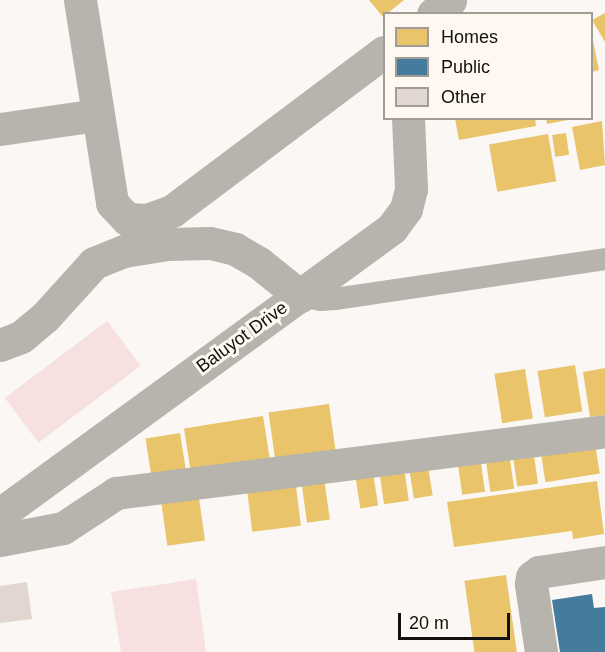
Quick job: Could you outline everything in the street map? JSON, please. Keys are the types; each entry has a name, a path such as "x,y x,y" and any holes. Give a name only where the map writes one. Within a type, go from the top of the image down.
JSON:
{"street":[{"path":"80,0 112,203 127,219 147,220 172,211 383,53"},
{"path":"435,12 450,0"},
{"path":"0,129 97,115"},
{"name":"Baluyot Drive","path":"0,514 392,228 406,209 411,189 408,120"},
{"path":"0,345 21,337 45,317 94,263 124,251 167,244 210,243 235,249 260,263 300,296"},
{"path":"0,540 63,528 116,493 605,431"},
{"path":"541,652 531,584 532,577 539,572 605,562"}],"lane":[{"path":"300,296 321,300 335,299 605,259"}],"shaded area":[{"path":"107,321 141,366 38,443 5,398"},
{"path":"196,579 206,652 121,652 111,592"}],"building: Homes":[{"path":"369,0 404,0 389,12 383,12 383,17"},
{"path":"605,13 605,42 593,22 593,19"},
{"path":"593,41 599,70 593,72"},
{"path":"455,120 535,120 536,126 459,140"},
{"path":"546,120 568,120 547,124"},
{"path":"602,121 605,165 580,170 572,127"},
{"path":"566,133 569,155 555,157 552,135"},
{"path":"548,134 556,181 497,192 489,144"},
{"path":"575,365 582,411 545,417 537,371"},
{"path":"605,368 605,415 590,417 583,372"},
{"path":"525,369 533,418 502,423 494,374"},
{"path":"329,404 336,452 275,460 269,412"},
{"path":"263,416 270,462 191,475 184,429"},
{"path":"180,433 186,471 151,476 145,438"},
{"path":"594,437 600,474 545,482 540,446"},
{"path":"533,448 538,484 517,487 512,451"},
{"path":"509,452 514,489 490,492 485,455"},
{"path":"480,456 485,492 462,495 457,459"},
{"path":"427,460 433,496 414,499 408,463"},
{"path":"404,467 409,501 384,504 379,470"},
{"path":"373,473 378,506 360,508 355,476"},
{"path":"324,478 330,520 307,523 301,481"},
{"path":"597,481 604,534 573,539 572,531 454,547 447,502"},
{"path":"296,486 301,526 252,532 247,492"},
{"path":"199,498 205,541 167,546 161,503"},
{"path":"506,575 517,652 474,652 464,581"}],"building: Public":[{"path":"592,594 594,608 605,607 605,652 560,652 552,600"}],"building: Other":[{"path":"27,582 32,619 0,623 0,586"}]}
